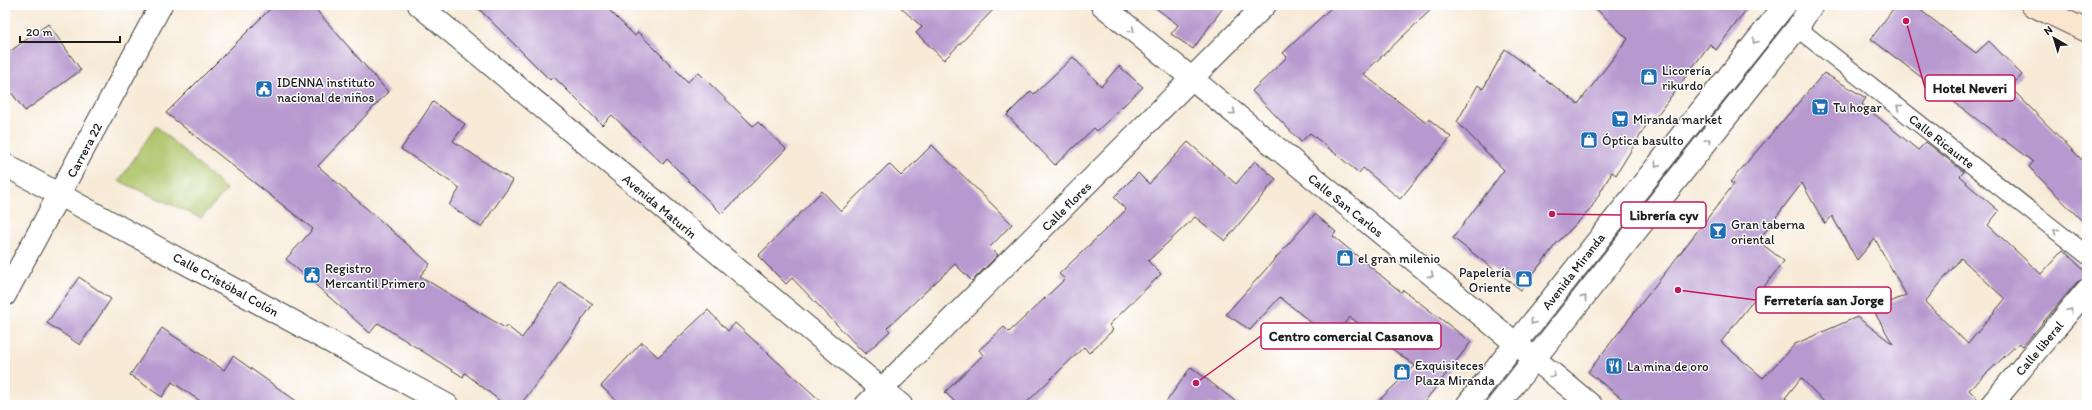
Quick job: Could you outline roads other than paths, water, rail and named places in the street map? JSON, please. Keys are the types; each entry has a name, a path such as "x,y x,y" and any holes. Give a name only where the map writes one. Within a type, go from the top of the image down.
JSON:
{"street":[{"name":"Carrera 22","path":"5,294 61,194 161,5"},
{"name":"Avenida Maturín","path":"419,5 787,312 901,405"},
{"name":"Calle San Carlos","path":"1102,5 1591,405"},
{"name":"Calle flores","path":"866,405 1265,5"},
{"name":"Avenida Miranda","path":"1498,405 1797,28 1812,5"},
{"path":"2032,5 2087,31"},
{"name":"Avenida Miranda","path":"1467,405 1779,7"},
{"name":"Calle Cristóbal Colón","path":"5,165 61,194 447,405"},
{"name":"Calle liberal","path":"1991,405 2087,290"}],"lane":[{"name":"Calle Ricaurte","path":"1797,28 2087,255"}],"place":[{"name":"Hotel Neveri","path":"1906,21"},
{"name":"Licorería rikurdo","path":"1649,77"},
{"name":"IDENNA instituto nacional de niños","path":"264,89"},
{"name":"Tu hogar","path":"1820,107"},
{"name":"Miranda market","path":"1620,119"},
{"name":"Óptica basulto","path":"1589,140"},
{"name":"Librería cyv","path":"1552,214"},
{"name":"Gran taberna oriental","path":"1718,231"},
{"name":"el gran milenio","path":"1345,258"},
{"name":"Registro Mercantil Primero","path":"312,275"},
{"name":"Papelería Oriente","path":"1524,279"},
{"name":"Ferretería san Jorge","path":"1678,290"},
{"name":"La mina de oro","path":"1614,366"},
{"name":"Exquisiteces Plaza Miranda","path":"1402,372"},
{"name":"Centro comercial Casanova","path":"1196,383"}]}
